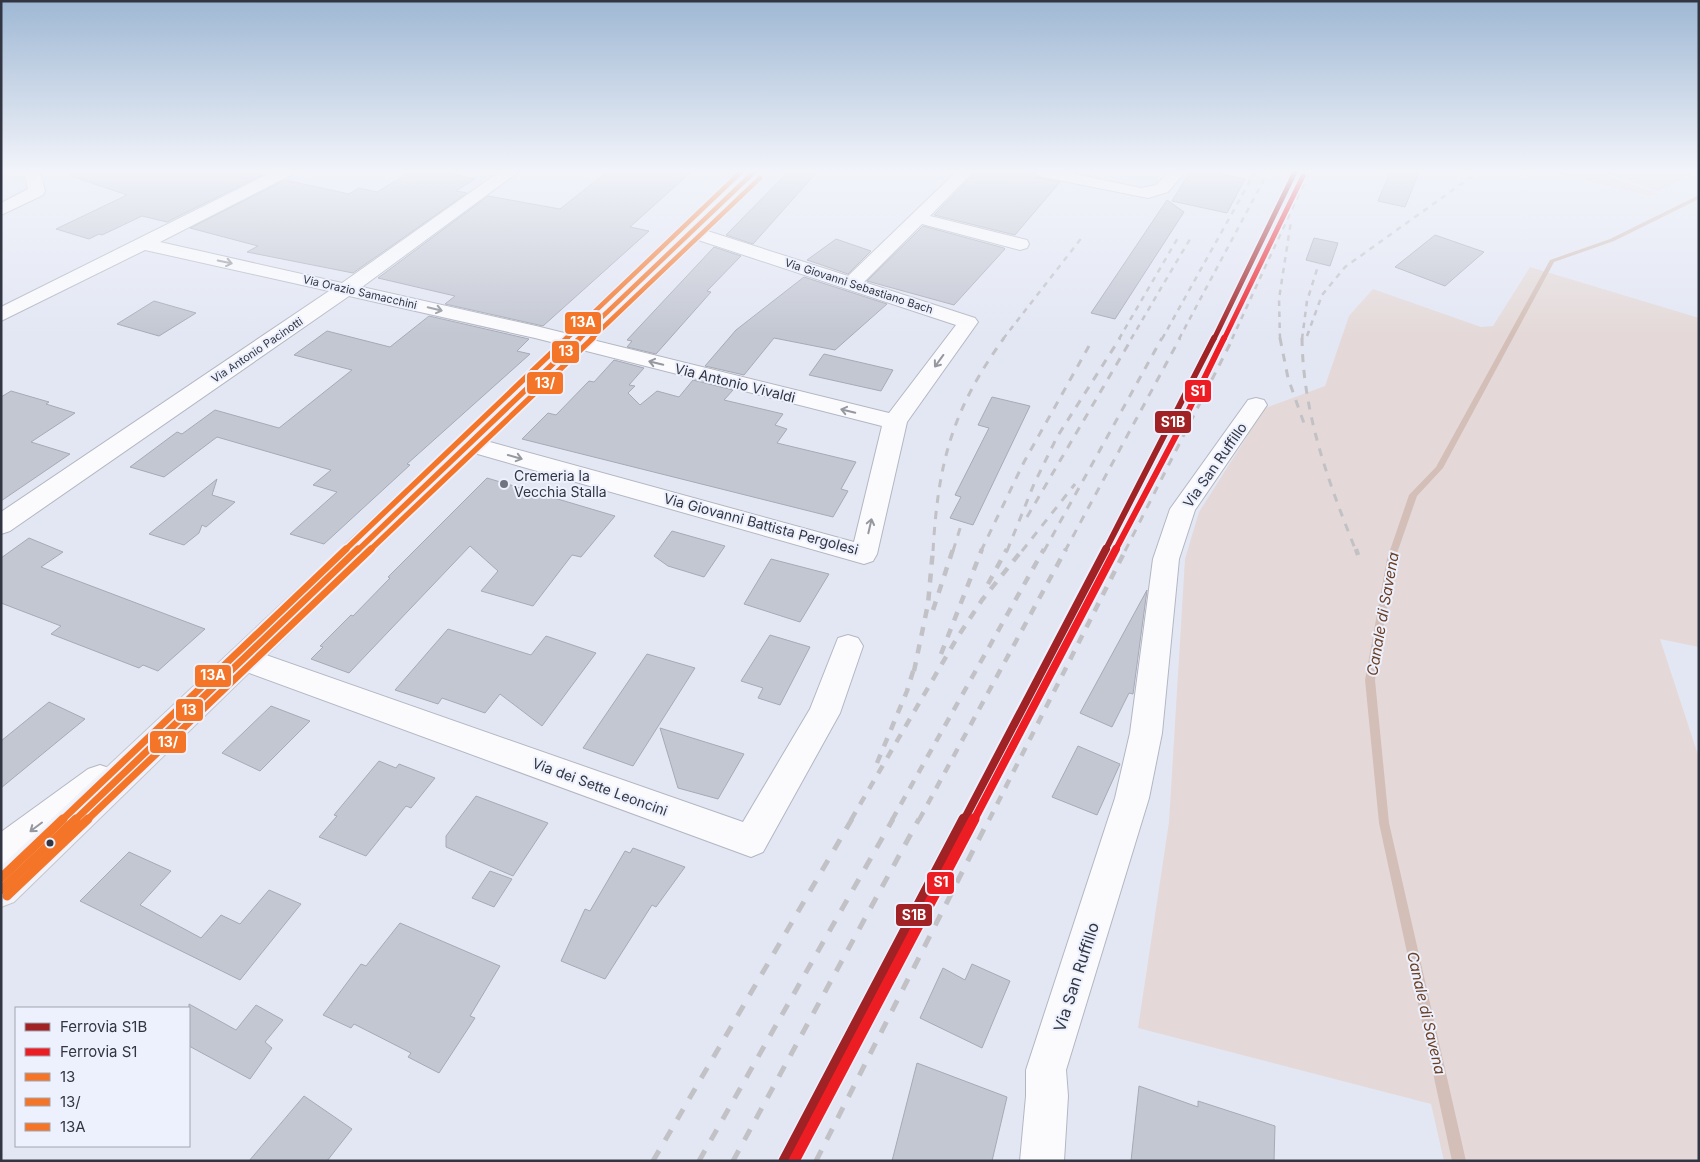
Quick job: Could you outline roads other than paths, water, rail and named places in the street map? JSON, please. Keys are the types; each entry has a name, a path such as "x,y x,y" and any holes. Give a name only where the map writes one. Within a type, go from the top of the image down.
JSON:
{"main road":[{"path":"1,890 698,226"}],"street":[{"path":"1,315 179,226"},
{"name":"Via Antonio Pacinotti","path":"1,525 346,289 434,226"},
{"path":"851,284 910,226"},
{"path":"950,226 1020,244"},
{"name":"Via Giovanni Sebastiano Bach","path":"692,232 968,322"},
{"name":"Via Orazio Samacchini","path":"144,244 536,332 576,344"},
{"name":"Via Giovanni Battista Pergolesi","path":"468,444 864,554 895,422 968,322"},
{"name":"Via Antonio Vivaldi","path":"576,344 895,422"},
{"name":"Via San Ruffillo","path":"1042,1161 1047,1096 1046,1070 1132,798 1146,733 1166,559 1183,509 1256,405"},
{"name":"Via dei Sette Leoncini","path":"244,659 751,841 824,713 848,646"},
{"path":"1,853 174,726"}],"waterway":[{"name":"Canale di Savena","path":"1459,1161 1384,823 1370,680 1391,559 1413,495 1439,468 1552,261 1612,240 1640,226"}],"railway":[{"path":"1162,339 1225,226"},
{"path":"1179,339 1239,226"},
{"path":"1232,339 1284,226"},
{"path":"1280,339 1279,299 1290,226"},
{"path":"1307,336 1322,295 1345,267 1402,226"},
{"path":"1003,339 1083,236"},
{"path":"1119,339 1179,236"},
{"path":"1131,339 1190,239"},
{"path":"1302,339 1307,301 1319,263"},
{"path":"933,551 939,491 951,438 972,389 1004,338"},
{"path":"1007,551 1034,484 1057,437 1120,338"},
{"path":"1027,517 1132,338"},
{"path":"1044,551 1162,338"},
{"path":"1065,551 1180,338"},
{"path":"1125,551 1233,338"},
{"path":"1280,338 1288,378 1306,429"},
{"path":"1302,339 1303,366 1312,420 1327,473 1356,551"},
{"path":"981,551 1024,462 1089,346"},
{"path":"1022,551 1075,484"},
{"path":"953,551 962,522"},
{"path":"914,671 928,604 933,549"},
{"path":"933,610 953,549"},
{"path":"941,654 982,549"},
{"path":"988,584 1007,549"},
{"path":"851,820 957,638 982,600 1023,549"},
{"path":"892,820 1044,549"},
{"path":"919,820 1066,549"},
{"path":"989,820 1126,549"},
{"path":"1356,549 1358,555"},
{"path":"877,763 907,691 915,665"},
{"path":"653,1161 852,819"},
{"path":"699,1161 893,819"},
{"path":"733,1161 919,819"},
{"path":"816,1161 989,819"}],"rail line":[{"name":"S1B","path":"784,1161 1173,422 1269,226"},
{"name":"S1","path":"794,1161 1181,426 1278,226"}],"place":[{"name":"Cremeria la Vecchia Stalla","path":"504,484"}]}
